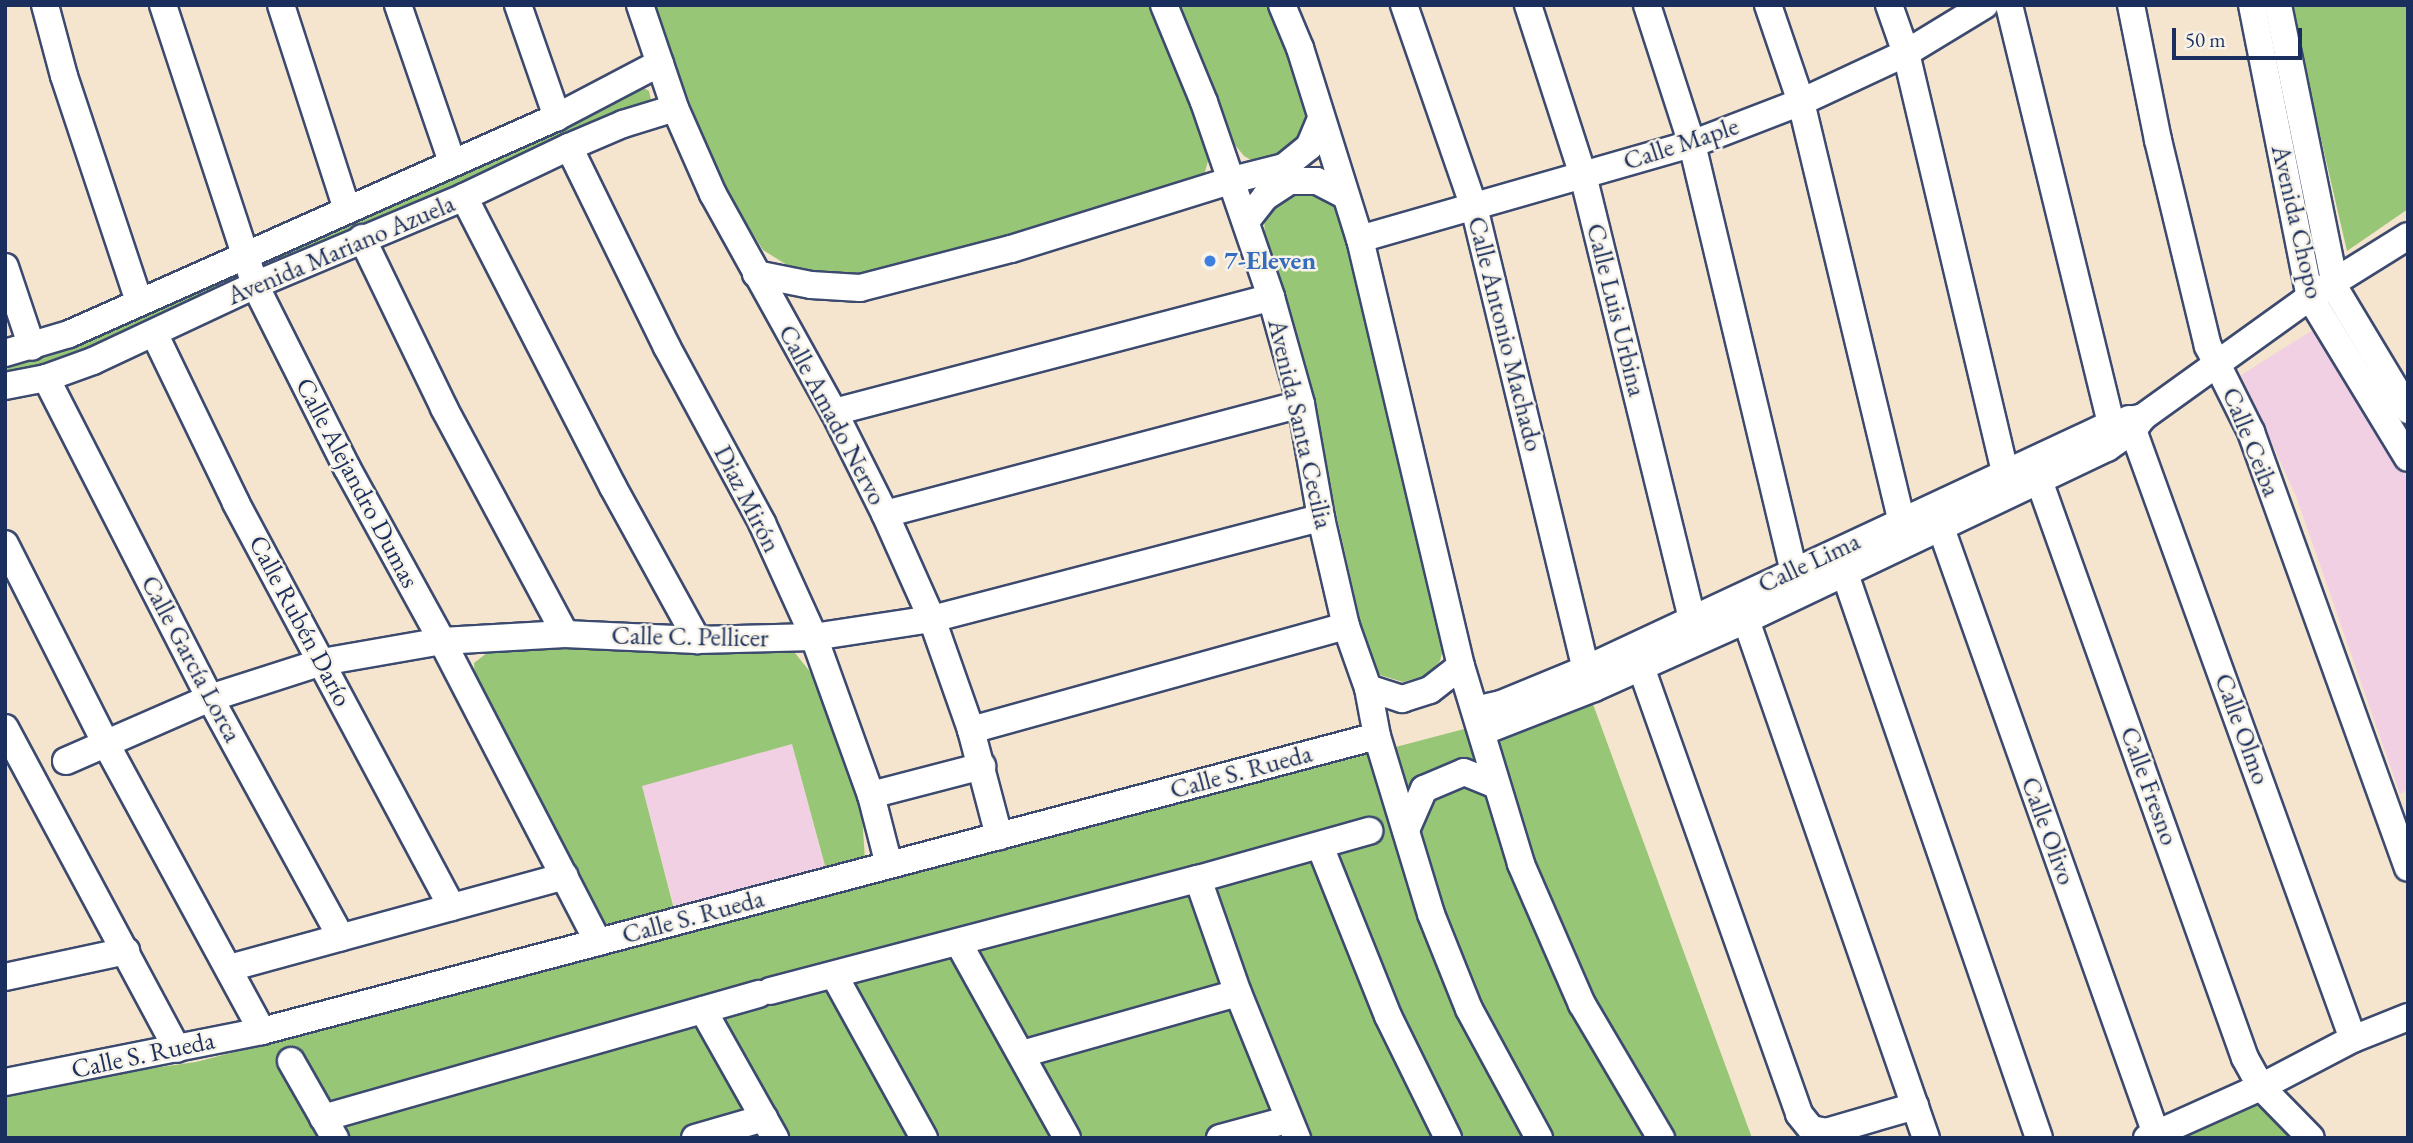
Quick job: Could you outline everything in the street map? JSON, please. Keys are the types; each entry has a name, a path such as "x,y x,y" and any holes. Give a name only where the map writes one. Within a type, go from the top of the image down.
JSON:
{"street":[{"path":"45,5 64,75 139,301"},
{"name":"Calle Alejandro Dumas","path":"163,5 255,285 347,468 442,641 598,942"},
{"path":"281,5 347,209"},
{"path":"397,5 452,162"},
{"path":"518,5 557,117"},
{"name":"Calle Amado Nervo","path":"640,5 675,108 713,194 834,412 885,514 932,619 971,730 999,835"},
{"name":"Avenida Santa Cecilia","path":"1164,5 1204,102 1247,220 1271,297 1301,404 1321,518 1346,626 1368,688 1377,736 1431,914 1469,1009 1539,1138"},
{"path":"1282,5 1300,48 1360,239 1461,666 1521,864 1582,1004 1661,1138"},
{"name":"Calle Antonio Machado","path":"1404,5 1474,207 1590,679"},
{"name":"Calle Luis Urbina","path":"1528,5 1583,174 1692,618"},
{"path":"1647,5 1692,144 1794,571"},
{"path":"1768,5 1801,102 1904,532"},
{"path":"1889,5 1906,53 2006,472"},
{"name":"Calle Maple","path":"1360,239 1692,144 1801,102 1906,53 1985,5"},
{"name":"Calle Olmo","path":"2009,5 2130,422 2353,1039"},
{"name":"Calle Ceiba","path":"2131,5 2158,140 2206,338 2251,432 2408,868"},
{"name":"Avenida Chopo","path":"2252,5 2310,297 2408,458"},
{"name":"Avenida Chopo","path":"2278,5 2334,282 2341,299 2408,410"},
{"name":"Avenida Mariano Azuela","path":"5,353 69,334 557,117 660,64"},
{"name":"Avenida Mariano Azuela","path":"5,386 46,378 362,238 464,197 569,147 624,124 675,108"},
{"path":"756,274 811,285 860,288 1011,249 1232,180 1284,167 1294,162 1309,147 1321,119"},
{"name":"Diaz Mirón","path":"569,147 667,347 762,523 814,637 871,795 889,865"},
{"path":"1247,220 1265,197 1290,181 1317,181 1345,195"},
{"path":"464,197 613,487 697,640"},
{"name":"Calle Lima","path":"1479,721 1501,704 1641,667 1845,574 1904,532 2006,472 2130,422 2310,297 2408,236"},
{"path":"362,238 444,408 565,634"},
{"path":"5,267 32,347"},
{"path":"834,412 1271,297"},
{"name":"Calle Rubén Darío","path":"154,332 236,503 452,907"},
{"name":"Calle García Lorca","path":"46,378 210,698 341,937"},
{"path":"885,514 1301,404"},
{"name":"Calle Lima","path":"1590,679 1692,618 1794,571 1904,532 1941,528 2040,483 2107,448 2130,422"},
{"name":"Calle Fresno","path":"2040,483 2245,1058 2261,1087 2311,1138"},
{"name":"Calle C. Pellicer","path":"66,761 210,698 322,662 442,641 565,634 697,640 814,637 932,619 1321,518"},
{"name":"Calle Olivo","path":"1941,528 2152,1136"},
{"path":"5,544 105,742 262,1031"},
{"path":"1845,574 2039,1138"},
{"path":"1746,620 1926,1138"},
{"path":"971,730 1346,626"},
{"path":"1368,688 1402,699 1430,690 1461,666"},
{"path":"1641,667 1799,1114 1811,1129 1826,1132 1915,1106"},
{"path":"5,728 177,1049"},
{"name":"Calle S. Rueda","path":"5,1082 262,1031 1377,736"},
{"path":"871,795 982,766"},
{"path":"1406,830 1424,789 1464,772 1497,785"},
{"path":"291,1060 329,1128 765,992 1198,879 1370,831"},
{"path":"1320,846 1388,1016 1448,1138"},
{"path":"229,968 565,876"},
{"path":"1198,879 1238,993 1292,1129 1220,1138"},
{"path":"958,942 1068,1138"},
{"path":"7,974 126,951"},
{"path":"834,975 925,1138"},
{"path":"1022,1054 1238,993"},
{"path":"695,1138 769,1128 703,1010"},
{"path":"2152,1136 2261,1087 2353,1039 2408,1017"}],"shaded area":[{"path":"2316,328 2408,479 2408,789 2400,794 2296,496 2241,375"},
{"path":"792,744 827,873 676,914 641,784"}],"green space":[{"path":"652,5 1152,5 1207,143 1208,161 1203,179 1190,192 857,278 795,270 763,250 737,209 704,139"},
{"path":"1178,5 1270,5 1309,106 1307,140 1260,165 1244,156 1231,140"},
{"path":"2290,5 2408,6 2408,209 2347,251"},
{"path":"640,86 649,91 651,100 647,106 513,159 282,262 276,259 277,253"},
{"path":"1303,186 1325,193 1338,209 1374,329 1444,645 1440,661 1427,675 1403,682 1380,675 1369,660 1312,406 1265,239 1264,215 1281,197"},
{"path":"226,276 234,278 231,284 75,355 5,375 5,364"},
{"path":"492,649 786,649 795,653 811,673 819,691 862,814 865,860 827,873 792,744 642,786 675,913 609,930 475,681 474,663"},
{"path":"1590,696 1752,1138 5,1138 5,1089 196,1062"},
{"path":"2264,1095 2302,1138 2152,1138"}],"place":[{"name":"7-Eleven","path":"1210,261"}]}
